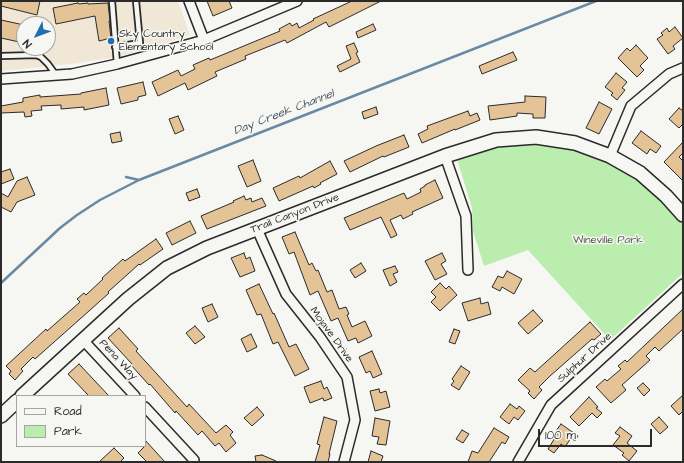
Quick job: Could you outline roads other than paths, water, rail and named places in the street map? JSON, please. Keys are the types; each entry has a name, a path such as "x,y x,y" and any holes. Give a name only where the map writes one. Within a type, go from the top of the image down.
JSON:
{"street":[{"path":"189,1 204,40"},
{"path":"1,79 72,74 117,64 204,40 297,1"},
{"path":"610,156 631,106 669,74 683,68"},
{"name":"Trail Canyon Drive","path":"23,395 128,299 167,268 207,248 258,228 445,156 496,140 536,137 575,142 610,156 640,174 666,196 683,215"},
{"path":"445,156 466,216 468,270"},
{"name":"Mojave Drive","path":"258,228 286,294 320,337 347,377 355,420 344,462"},
{"name":"Sulphur Drive","path":"518,462 551,405 683,284"},
{"name":"Pena Way","path":"83,340 134,395"},
{"path":"1,416 16,402"},
{"path":"146,408 194,460"}],"lane":[{"path":"112,1 117,64"},
{"path":"115,47 140,43 136,1"},
{"path":"1,56 36,54 48,64 56,75"}],"waterway":[{"name":"Day Creek Channel","path":"1,283 60,228 77,215 100,200 139,180 596,1"},
{"path":"126,177 139,180"}],"place":[{"name":"Sky Country Elementary School","path":"111,41"}],"park label":[{"name":"Wineville Park","path":"608,241"}]}
